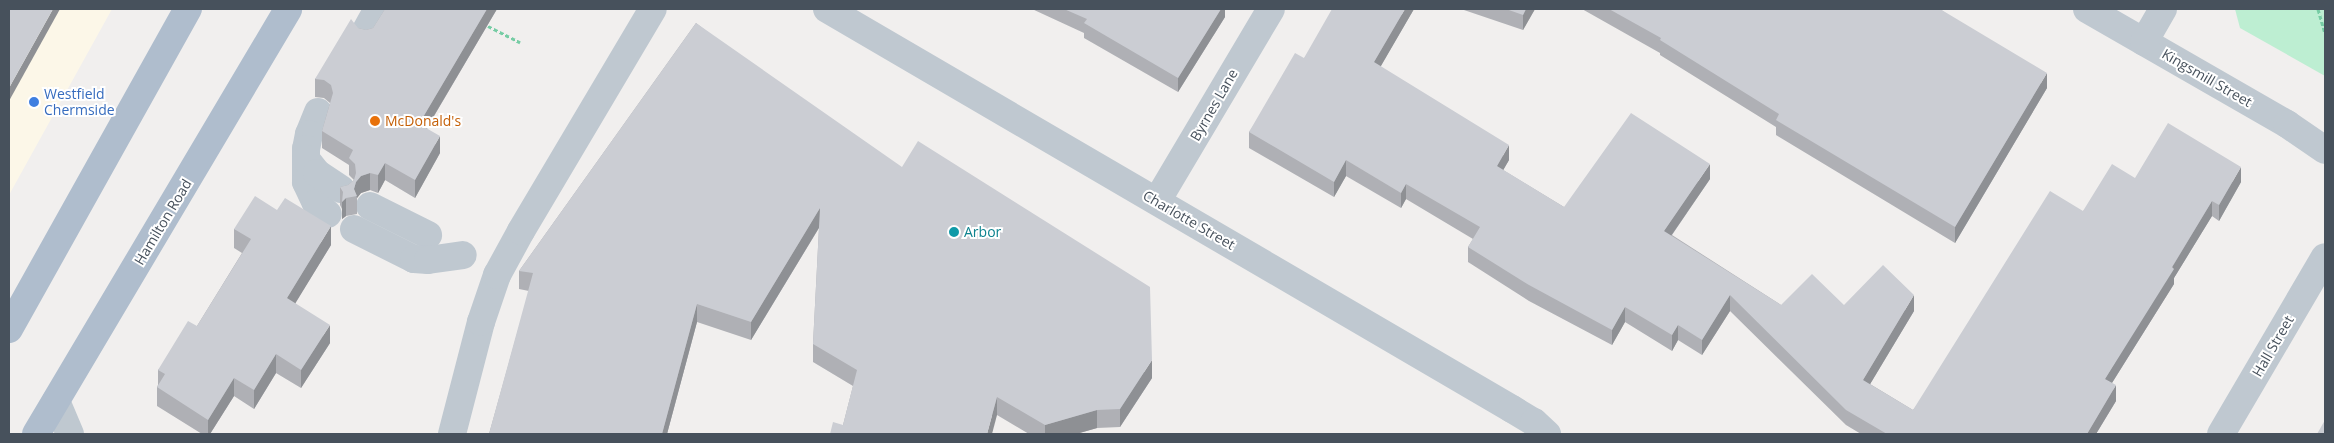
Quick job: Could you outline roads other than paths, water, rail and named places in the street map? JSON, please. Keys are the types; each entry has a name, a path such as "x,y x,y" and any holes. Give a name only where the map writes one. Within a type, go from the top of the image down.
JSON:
{"main road":[{"path":"9,329 188,9"},
{"name":"Hamilton Road","path":"36,434 288,9"}],"street":[{"path":"452,434 481,322 498,275 521,231 653,9"},
{"name":"Charlotte Street","path":"827,9 1534,422 1547,434"},
{"name":"Byrnes Lane","path":"1157,202 1271,9"},
{"name":"Kingsmill Street","path":"2087,9 2287,124 2325,150"},
{"path":"2144,42 2163,9"},
{"path":"318,112 309,134 306,182 309,192 316,203 328,214"},
{"path":"306,159 317,173 341,189"},
{"path":"370,206 428,235"},
{"path":"354,229 414,259 428,260 464,255"},
{"name":"Hall Street","path":"2221,434 2325,257"},
{"path":"56,401 70,434"}],"place":[{"name":"Westfield Chermside","path":"34,102"},
{"name":"McDonald's","path":"375,121"},
{"name":"Arbor","path":"954,232"}]}
